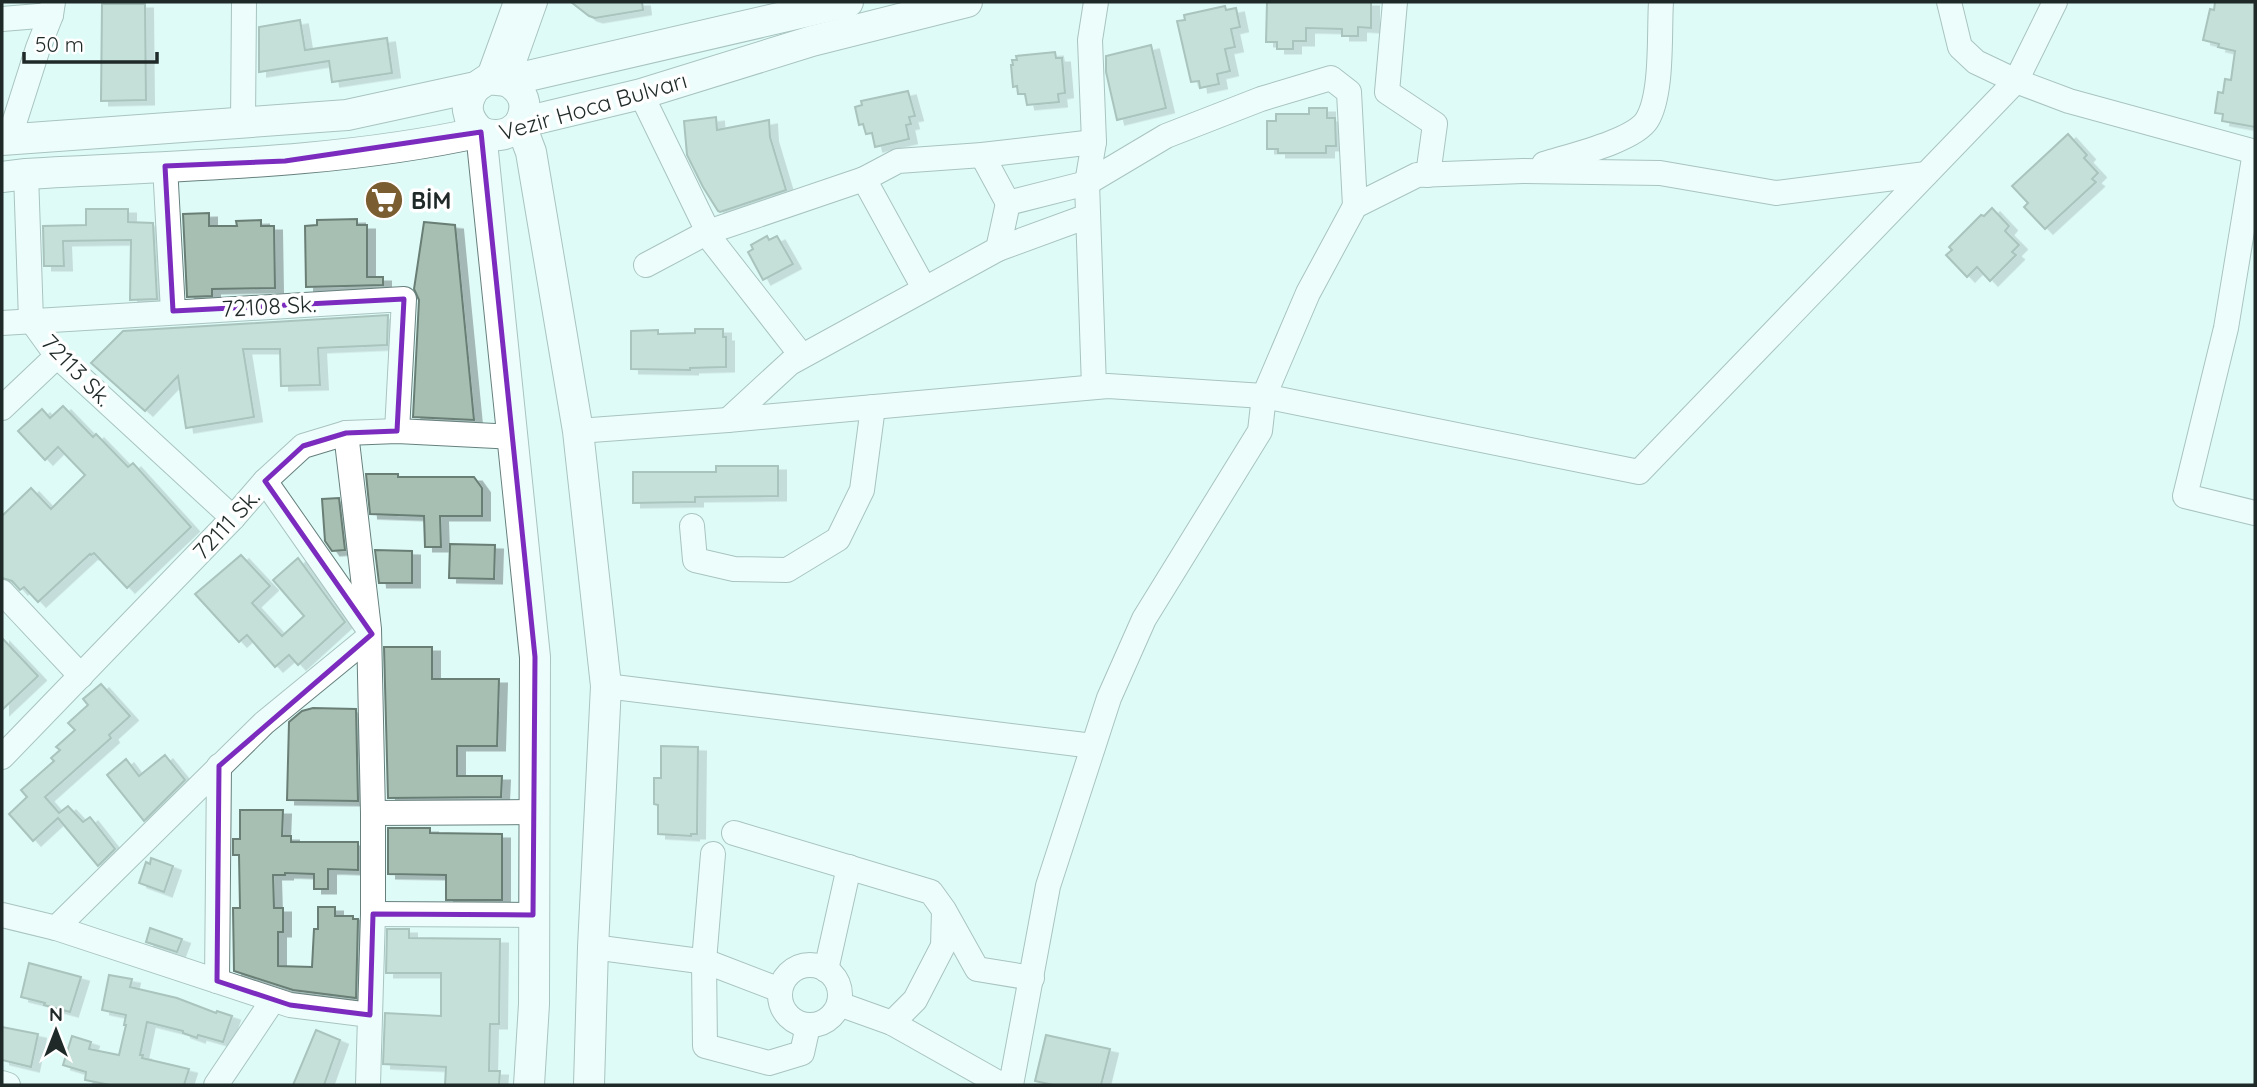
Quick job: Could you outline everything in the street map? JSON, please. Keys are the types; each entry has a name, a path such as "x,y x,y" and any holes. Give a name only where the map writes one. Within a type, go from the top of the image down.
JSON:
{"main road":[{"name":"Vezir Hoca Bulvarı","path":"5,139 347,115 848,2"},
{"name":"Vezir Hoca Bulvarı","path":"14,175 285,161 393,148 481,132 500,136 509,133 520,123 640,94 812,41 967,2"},
{"path":"529,1085 534,1004 536,657 481,132 469,118 467,108 469,99 491,82 516,86 525,102 520,123 531,152 578,430 606,686 589,1085"}],"street":[{"path":"243,122 244,2"},
{"path":"491,82 516,2 504,2"},
{"path":"491,82 535,2"},
{"path":"1094,387 1087,183 1094,142 1090,40 1096,2"},
{"path":"1395,2 1387,92 1435,124 1428,175"},
{"path":"1523,171 1622,139 1647,121 1657,91 1661,2"},
{"path":"1949,2 1960,47 1976,62 2069,101 2255,152 2226,328 2185,496 2255,513"},
{"path":"578,430 728,421 1108,386 1264,397 1639,472 2016,81 2055,2"},
{"path":"2,19 52,9"},
{"path":"5,139 52,9"},
{"path":"1008,204 1087,183 1166,136 1261,99 1331,78 1349,92 1354,206 1308,293 1264,397 1260,431 1144,619 1108,698 1048,886 1011,1085"},
{"path":"640,94 713,242 802,356"},
{"path":"646,265 708,232 864,178 898,161 982,155 1094,142"},
{"path":"982,155 1008,204 998,249"},
{"path":"165,166 173,312"},
{"path":"1354,206 1417,175 1523,171 1660,173 1776,193 1926,174"},
{"name":"72113 Sk.","path":"14,175 31,320 57,356 233,518"},
{"path":"864,178 925,288"},
{"path":"728,421 790,363 802,356 998,249 1088,216"},
{"name":"72108 Sk.","path":"2,323 404,299 397,431"},
{"path":"2,408 57,356"},
{"path":"692,526 695,560 734,569 787,570 838,539 862,490 873,407"},
{"name":"72111 Sk.","path":"2,757 233,518 265,481 303,446 346,433 397,431 513,437"},
{"path":"346,433 369,633 373,914 368,1085"},
{"path":"265,481 369,633"},
{"path":"2,592 81,676"},
{"path":"56,928 264,723 369,633"},
{"path":"606,686 1093,746"},
{"path":"217,981 219,766"},
{"path":"373,813 535,812"},
{"path":"734,833 931,892 977,969 1032,978"},
{"path":"713,854 704,961 705,1046 769,1063 802,1053 808,1026"},
{"path":"826,970 849,867"},
{"path":"892,1023 915,1000 943,946 944,910"},
{"path":"373,914 533,915"},
{"path":"2,915 56,928 290,1006 370,1015"},
{"path":"593,947 704,961 780,990"},
{"path":"807,965 826,970 834,976 840,995 839,1004 835,1013 827,1020 808,1026 789,1018 780,1000 780,990 790,973 807,965"},
{"path":"216,1085 272,1000"},
{"path":"839,1004 892,1023 1002,1085"},
{"path":"2,1083 8,1085"}],"highlighted area":[{"path":"481,132 535,657 533,915 373,914 370,1015 290,1005 217,981 219,766 372,634 265,481 303,446 346,433 397,431 404,299 173,311 165,166 285,161"}],"building":[{"path":"571,2 642,2 643,10 595,18"},
{"path":"1267,2 1371,2 1371,28 1358,27 1358,36 1342,36 1342,29 1306,28 1306,41 1293,41 1293,49 1277,49 1277,42 1266,42"},
{"path":"2215,2 2255,2 2255,127 2222,121 2223,114 2215,113 2218,92 2223,93 2225,79 2231,80 2235,51 2203,40 2210,9 2214,10"},
{"path":"102,4 145,4 146,100 101,101"},
{"path":"1225,6 1226,10 1236,8 1240,27 1231,29 1235,47 1225,49 1230,71 1217,74 1219,84 1200,88 1199,81 1191,82 1177,21 1185,20 1184,15"},
{"path":"300,20 305,50 387,38 392,73 332,82 329,61 259,72 259,27"},
{"path":"1151,45 1166,108 1117,120 1106,72 1106,56"},
{"path":"1055,52 1056,58 1062,58 1065,93 1058,94 1059,102 1027,105 1025,94 1018,94 1017,86 1013,87 1012,60 1017,60 1016,56"},
{"path":"908,91 915,116 909,117 911,124 906,125 909,139 875,147 872,133 866,134 863,124 859,125 855,107 862,105 861,101"},
{"path":"1309,108 1327,108 1327,118 1335,118 1336,146 1326,146 1326,153 1278,153 1278,149 1267,149 1267,121 1276,121 1276,114 1309,114"},
{"path":"716,117 717,130 769,120 770,137 786,190 718,211 687,155 684,121"},
{"path":"2068,134 2087,155 2084,158 2098,173 2092,179 2096,182 2045,229 2024,207 2028,203 2012,186"},
{"path":"1992,208 2009,226 2005,231 2019,245 2012,252 2016,255 1990,281 1977,267 1967,277 1946,255 1952,250 1949,247 1981,215 1984,216"},
{"path":"86,209 128,209 128,222 153,223 157,299 130,300 131,240 63,241 64,266 44,266 43,226 86,225"},
{"path":"209,213 209,226 237,226 236,221 261,220 261,226 274,226 275,288 212,289 212,296 187,297 183,214"},
{"path":"357,219 357,225 367,225 367,277 383,277 383,285 306,287 305,226 317,225 317,220"},
{"path":"424,222 455,225 474,420 413,417 419,300 414,289"},
{"path":"767,236 769,240 777,236 793,264 763,280 748,252 753,249 751,245"},
{"path":"388,315 387,345 318,348 320,385 281,386 280,349 243,349 254,417 186,428 178,376 145,411 91,363 123,331"},
{"path":"695,329 723,329 723,337 726,337 726,367 690,370 631,369 631,331 658,330 658,334 695,333"},
{"path":"63,406 93,437 96,434 128,467 133,463 191,527 127,588 94,553 38,602 24,587 20,590 12,581 2,578 2,516 31,488 51,509 85,475 58,447 45,460 18,431 42,409 50,418"},
{"path":"716,466 778,466 778,496 695,497 695,502 633,503 633,472 716,472"},
{"path":"366,474 398,474 398,477 474,477 482,488 482,516 440,516 441,547 425,547 424,516 370,514"},
{"path":"339,498 345,550 332,551 325,541 322,499"},
{"path":"450,544 495,545 494,579 449,578"},
{"path":"375,550 412,551 412,583 379,583"},
{"path":"241,555 270,586 252,603 282,636 304,616 273,580 298,558 345,622 298,665 289,655 275,667 247,635 239,642 195,594"},
{"path":"2,638 38,676 2,710"},
{"path":"384,647 432,647 432,679 499,679 497,746 457,746 457,776 502,776 501,797 388,798"},
{"path":"101,684 130,716 109,735 111,738 45,797 59,813 68,806 83,822 90,817 115,849 98,866 58,818 33,841 9,814 27,797 21,790 54,761 51,758 60,750 56,747 75,730 68,723 88,705 83,699"},
{"path":"313,708 356,709 358,801 287,800 289,722 302,711"},
{"path":"661,746 698,747 697,834 658,834 654,778 661,778"},
{"path":"165,755 185,780 144,821 107,775 126,759 139,776"},
{"path":"240,810 283,810 282,836 291,836 291,842 358,842 358,870 328,869 328,889 314,889 314,874 273,875 274,908 283,908 283,932 278,932 278,966 312,967 314,929 318,929 318,907 335,907 335,916 353,916 353,919 358,919 356,998 293,990 234,971 233,908 240,908 239,855 233,855 233,839 240,839"},
{"path":"388,828 430,828 430,833 502,834 502,900 446,900 446,875 388,874"},
{"path":"151,858 173,866 164,892 139,883 146,862 150,864"},
{"path":"150,928 182,939 177,952 146,942"},
{"path":"387,929 409,929 409,938 500,939 499,1024 490,1024 489,1071 500,1071 499,1085 445,1085 446,1067 383,1064 385,1013 441,1016 441,973 386,973"},
{"path":"29,963 81,977 70,1012 21,997"},
{"path":"109,975 132,979 130,987 177,998 216,1013 217,1011 232,1016 223,1042 198,1035 197,1038 183,1031 147,1022 140,1055 143,1055 142,1058 189,1069 184,1085 110,1085 85,1080 86,1072 63,1065 72,1036 91,1042 89,1049 119,1055 126,1015 102,1010"},
{"path":"2,1027 38,1034 31,1067 2,1060"},
{"path":"316,1030 340,1040 324,1085 293,1085"},
{"path":"1046,1035 1110,1049 1101,1085 1053,1085 1035,1081"}],"place":[{"name":"BİM","path":"384,200"}]}
